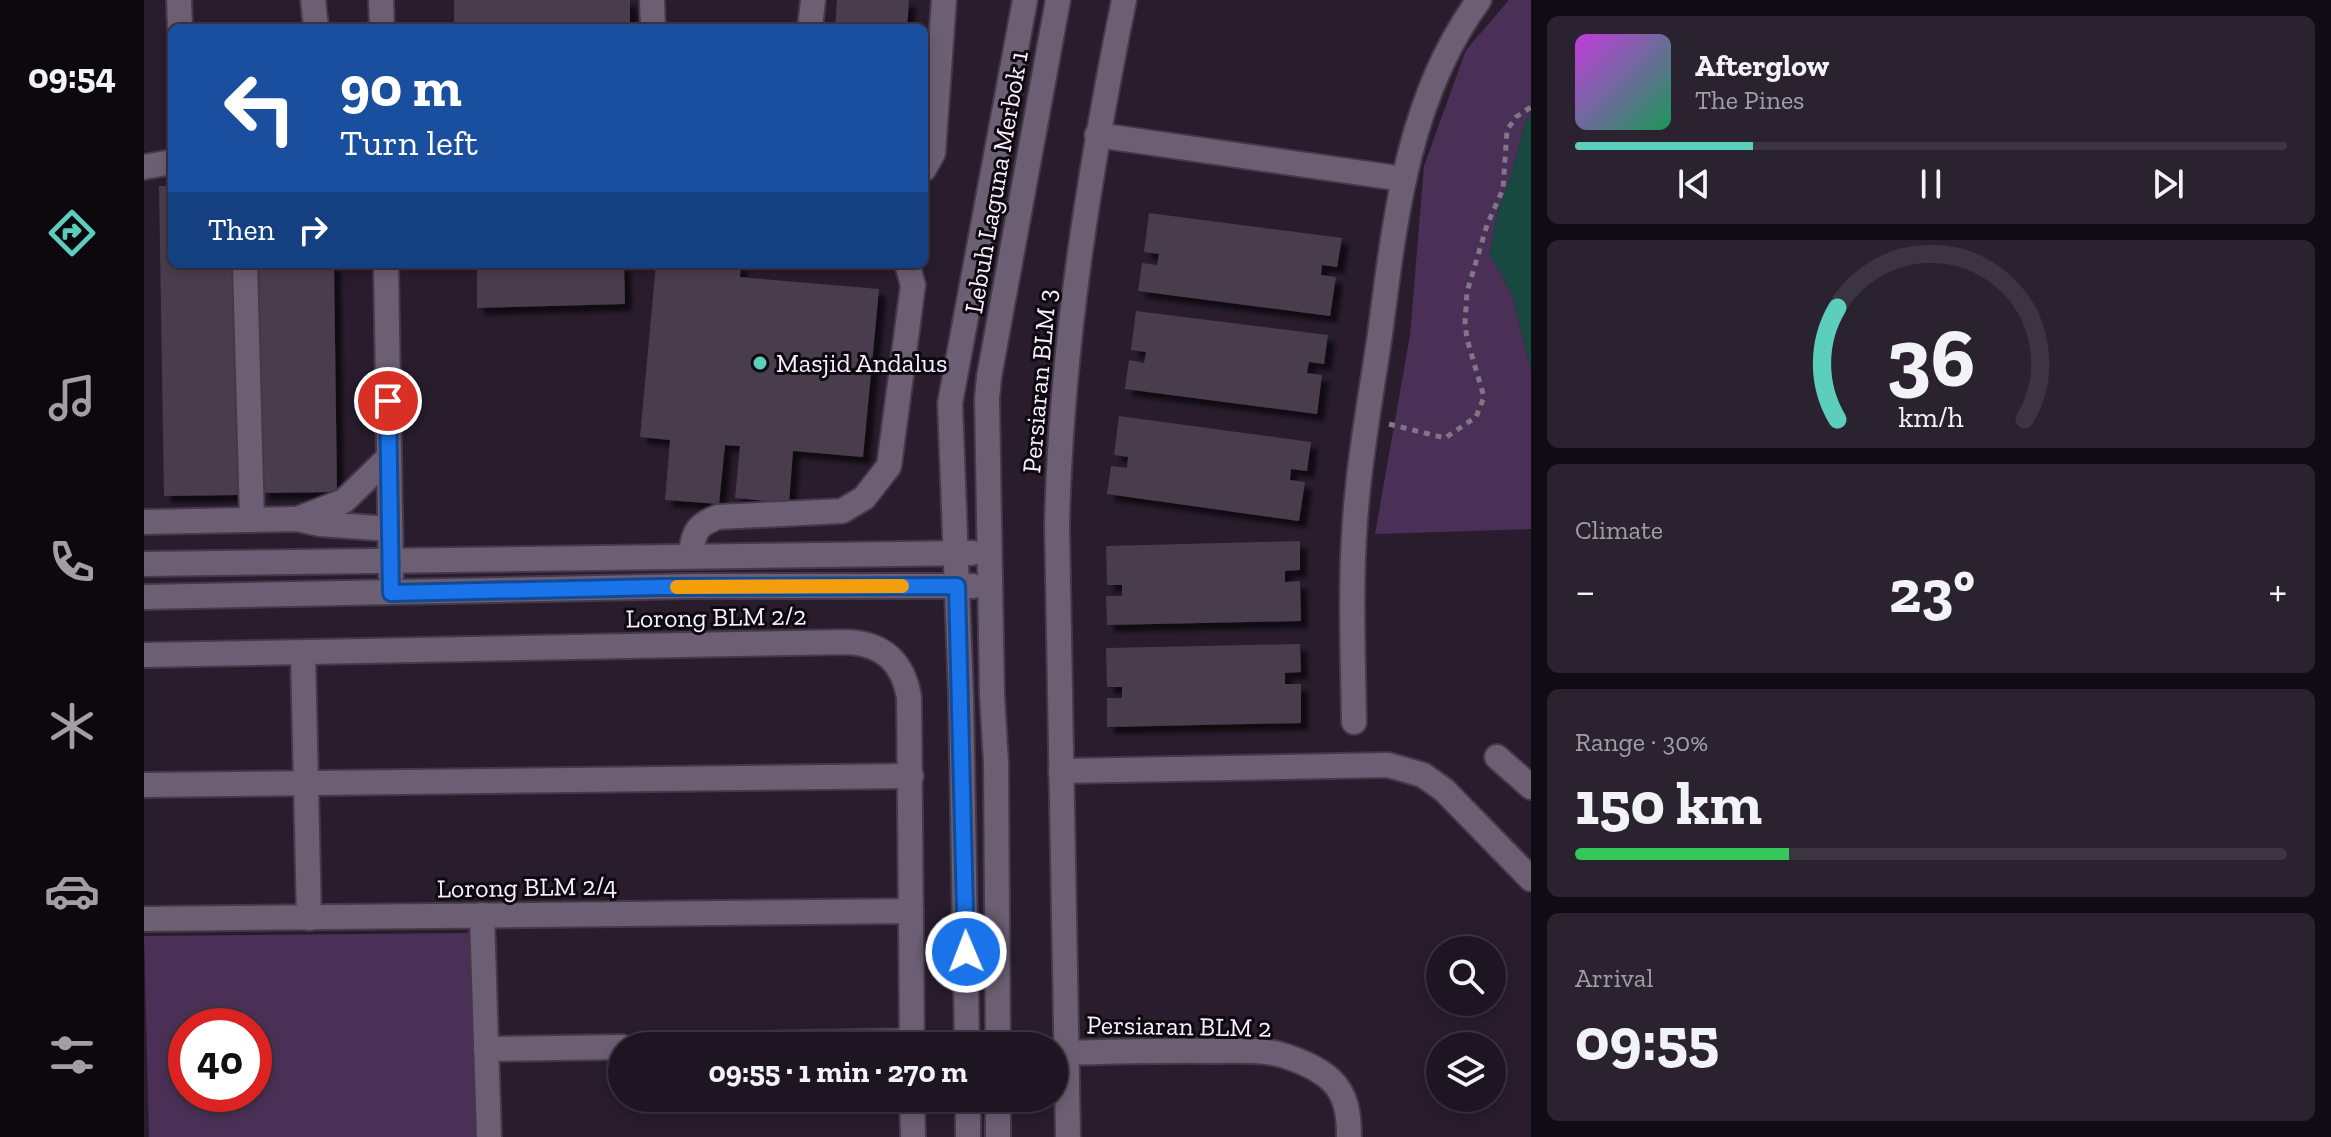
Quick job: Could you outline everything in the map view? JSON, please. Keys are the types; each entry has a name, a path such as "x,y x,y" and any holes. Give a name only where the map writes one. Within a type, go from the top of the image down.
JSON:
{"street":[{"path":"179,0 180,24"},
{"path":"313,0 316,24"},
{"path":"381,0 382,24"},
{"path":"652,0 653,24"},
{"path":"810,24 813,0"},
{"path":"928,162 933,153 944,0"},
{"name":"Lebuh Laguna Merbok 1","path":"967,1032 950,403 1025,0"},
{"name":"Lebuh Laguna Merbok 1","path":"998,1032 996,763 986,430 989,377 1058,0"},
{"name":"Persiaran BLM 3","path":"1060,1032 1059,448 1075,293 1097,135 1124,0"},
{"path":"1354,722 1355,518 1391,250 1414,136 1428,92 1460,26 1479,0"},
{"path":"1097,135 1404,179"},
{"path":"144,167 168,163"},
{"path":"245,268 252,520"},
{"path":"386,268 391,593"},
{"path":"690,556 695,533 703,523 718,517 842,511 864,498 877,483 889,466 913,285 908,268"},
{"path":"297,519 344,501 389,457"},
{"path":"144,522 297,519 320,524 390,529"},
{"path":"144,564 991,553"},
{"path":"144,597 660,587 992,586"},
{"name":"Lorong BLM 2/2","path":"144,655 865,643 892,657 906,681 911,776 912,1032"},
{"path":"303,654 309,918"},
{"path":"1497,757 1531,787"},
{"path":"1061,771 1388,765 1406,769 1423,775 1444,790 1531,879"},
{"path":"144,785 911,776"},
{"name":"Lorong BLM 2/4","path":"144,919 911,911"},
{"path":"482,915 489,1137"},
{"path":"486,1049 608,1047"},
{"name":"Persiaran BLM 2","path":"1068,1053 1177,1051 1281,1055 1303,1063 1331,1080 1348,1109 1349,1137"},
{"path":"912,1112 913,1137"},
{"path":"968,1112 968,1137"},
{"path":"998,1112 998,1137"},
{"name":"Persiaran BLM 3","path":"1066,1112 1068,1137"}],"path":[{"path":"1368,419 1445,438 1476,417 1484,397 1467,339 1467,292 1487,225 1503,189 1507,130 1516,117 1531,107"}],"shaded area":[{"path":"1509,0 1531,0 1531,114 1526,119 1497,214 1490,255 1512,294 1531,369 1531,529 1375,534 1410,335 1424,166 1466,50"},
{"path":"1531,114 1531,369 1512,294 1490,255 1497,214 1526,119"},
{"path":"472,933 477,1137 149,1137 144,936"}],"building":[{"path":"454,0 630,0 630,24 454,24"},
{"path":"837,0 909,0 907,24 835,24"},
{"path":"159,186 168,186 168,268 235,268 238,495 164,496"},
{"path":"1149,213 1342,238 1337,267 1322,265 1321,275 1336,277 1330,316 1138,291 1142,263 1157,265 1159,254 1144,252"},
{"path":"259,268 334,268 337,492 262,493"},
{"path":"477,268 624,268 625,304 477,308"},
{"name":"Masjid Andalus","path":"656,268 741,268 740,277 879,289 863,457 793,451 789,503 735,498 740,446 725,445 719,504 665,500 670,440 640,437"},
{"path":"1136,311 1328,335 1324,364 1309,362 1307,373 1322,375 1317,414 1125,389 1129,360 1144,363 1146,352 1131,350"},
{"path":"1119,416 1311,442 1307,471 1291,469 1290,480 1305,482 1299,521 1107,494 1111,466 1127,468 1128,457 1114,455"},
{"path":"1300,541 1300,570 1285,571 1285,582 1300,581 1301,621 1107,625 1106,596 1122,596 1122,585 1107,585 1106,546"},
{"path":"1300,644 1301,672 1285,673 1285,684 1301,684 1301,723 1107,727 1107,698 1122,698 1122,687 1107,687 1106,648"}],"slow traffic":[{"path":"677,587 902,586"}],"place":[{"name":"Masjid Andalus","path":"760,363"}],"route":[{"path":"388,401 391,593 660,587 957,586 966,952"}]}
